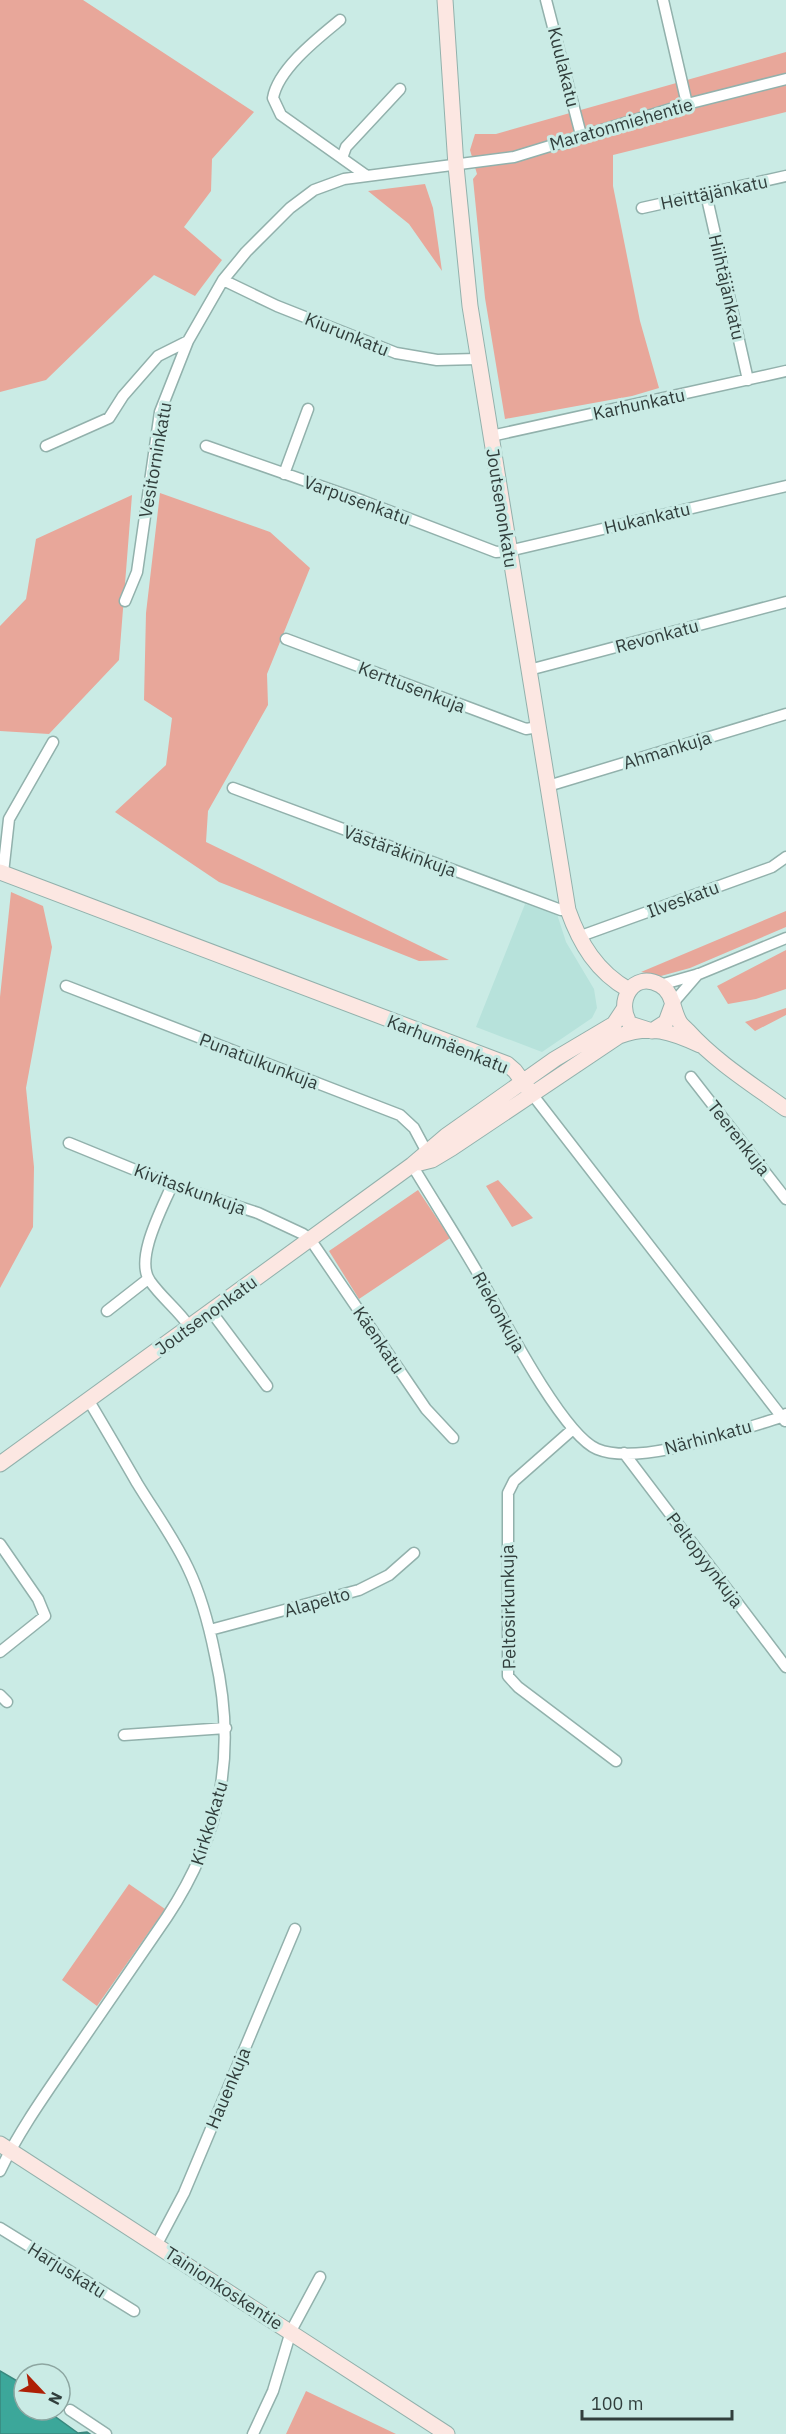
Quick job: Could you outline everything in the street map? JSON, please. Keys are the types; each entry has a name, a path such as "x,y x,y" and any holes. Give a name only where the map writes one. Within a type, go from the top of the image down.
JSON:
{"main road":[{"name":"Joutsenonkatu","path":"445,0 456,166 477,359 568,910 578,937 599,967 629,990"},
{"name":"Karhumäenkatu","path":"1,873 507,1064 527,1088"},
{"path":"700,1045 679,1020 669,992 660,985 648,981 641,982 629,990 624,1001 624,1009 630,1024 652,1031 669,1031 700,1045 786,1109"},
{"path":"652,1031 666,1022 673,1003"},
{"name":"Joutsenonkatu","path":"527,1088 563,1054 614,1024 624,1009"},
{"name":"Joutsenonkatu","path":"0,1464 411,1165 429,1156 527,1088 619,1036 627,1032 652,1031"},
{"name":"Tainionkoskentie","path":"5,2147 157,2244 294,2324 447,2434"}],"street":[{"name":"Kuulakatu","path":"546,0 581,135"},
{"path":"663,0 687,104"},
{"path":"340,20 315,41 283,75 276,86 273,98 281,114 367,176"},
{"name":"Maratonmiehentie","path":"456,166 513,156 687,104 786,79"},
{"path":"342,158 346,147 400,89"},
{"name":"Vesitorninkatu","path":"125,601 137,572 160,412 188,340 223,280 246,252 282,216 314,190 344,179 456,166"},
{"name":"Heittäjänkatu","path":"642,208 786,176"},
{"name":"Hiihtäjänkatu","path":"706,194 748,380"},
{"name":"Kiurunkatu","path":"223,280 277,306 396,353 437,360 477,359"},
{"path":"46,446 109,418 123,396 158,356 188,340"},
{"name":"Karhunkatu","path":"491,436 786,371"},
{"path":"284,474 308,409"},
{"name":"Varpusenkatu","path":"206,446 363,501 496,552 509,551"},
{"name":"Hukankatu","path":"509,551 786,486"},
{"name":"Revonkatu","path":"529,670 786,602"},
{"name":"Kerttusenkuja","path":"286,639 526,729 538,727"},
{"name":"Ahmankuja","path":"548,786 786,714"},
{"path":"1,873 9,819 52,742"},
{"name":"Västäräkinkuja","path":"233,788 561,910 568,910"},
{"name":"Ilveskatu","path":"578,937 772,867 786,857"},
{"path":"660,985 699,974 786,938"},
{"path":"673,1003 699,974"},
{"name":"Punatulkunkuja","path":"66,986 400,1115 414,1128 429,1156"},
{"name":"Teerenkuja","path":"691,1077 786,1199"},
{"name":"Karhumäenkatu","path":"527,1088 785,1418"},
{"name":"Kivitaskunkuja","path":"69,1143 172,1185 258,1213 310,1239"},
{"name":"Riekonkuja","path":"411,1165 474,1268 533,1372 573,1429 584,1441 597,1449"},
{"path":"172,1185 147,1245 145,1266 148,1279 189,1326"},
{"name":"Käenkatu","path":"310,1239 426,1409 453,1438"},
{"path":"107,1311 148,1279"},
{"path":"210,1310 267,1386"},
{"name":"Kirkkokatu","path":"5,2147 46,2092 187,1886 202,1855 220,1798 225,1768 226,1728 221,1683 210,1630 196,1588 181,1554 89,1401"},
{"name":"Närhinkatu","path":"597,1449 624,1454 668,1450 785,1418"},
{"name":"Peltosirkunkuja","path":"573,1429 514,1481 508,1494 508,1676 518,1687 616,1761"},
{"name":"Peltopyynkuja","path":"624,1454 786,1667"},
{"path":"0,1544 38,1599 45,1616 0,1652"},
{"name":"Alapelto","path":"210,1630 359,1590 389,1575 414,1553"},
{"path":"124,1735 226,1728"},
{"name":"Hauenkuja","path":"157,2244 184,2193 295,1929"},
{"path":"0,2171 5,2147"},
{"name":"Harjuskatu","path":"0,2228 134,2311"},
{"path":"253,2434 273,2391 294,2324 320,2277"},
{"path":"72,2411 106,2434"}],"shaded area":[{"path":"0,0 83,0 254,112 212,159 211,191 184,227 222,260 195,296 154,275 46,380 0,392"},
{"path":"786,52 786,112 613,155 613,186 640,321 659,388 632,396 505,419 485,298 473,179 477,174 470,150 475,134 496,134"},
{"path":"425,184 433,208 442,271 409,224 368,191"},
{"path":"160,493 270,532 310,568 267,674 268,705 208,811 206,842 449,960 419,961 219,882 115,812 166,765 172,718 144,700 146,613"},
{"path":"132,495 119,660 49,734 0,731 0,626 26,599 36,539"},
{"path":"11,892 43,906 52,947 26,1088 34,1167 33,1227 0,1288 0,997"},
{"path":"525,904 557,914 566,942 594,989 597,1008 592,1018 542,1052 476,1027"},
{"path":"786,911 786,927 690,968 661,976 641,972"},
{"path":"786,950 786,989 756,999 728,1004 717,986"},
{"path":"786,1008 786,1015 755,1031 745,1022"},
{"path":"498,1180 533,1218 512,1227 486,1186"},
{"path":"418,1190 450,1238 359,1299 329,1251"},
{"path":"129,1884 165,1909 97,2006 62,1980"},
{"path":"0,2371 12,2378 12,2422 63,2422 78,2433 90,2434 0,2434"},
{"path":"306,2391 396,2434 286,2434"}]}
